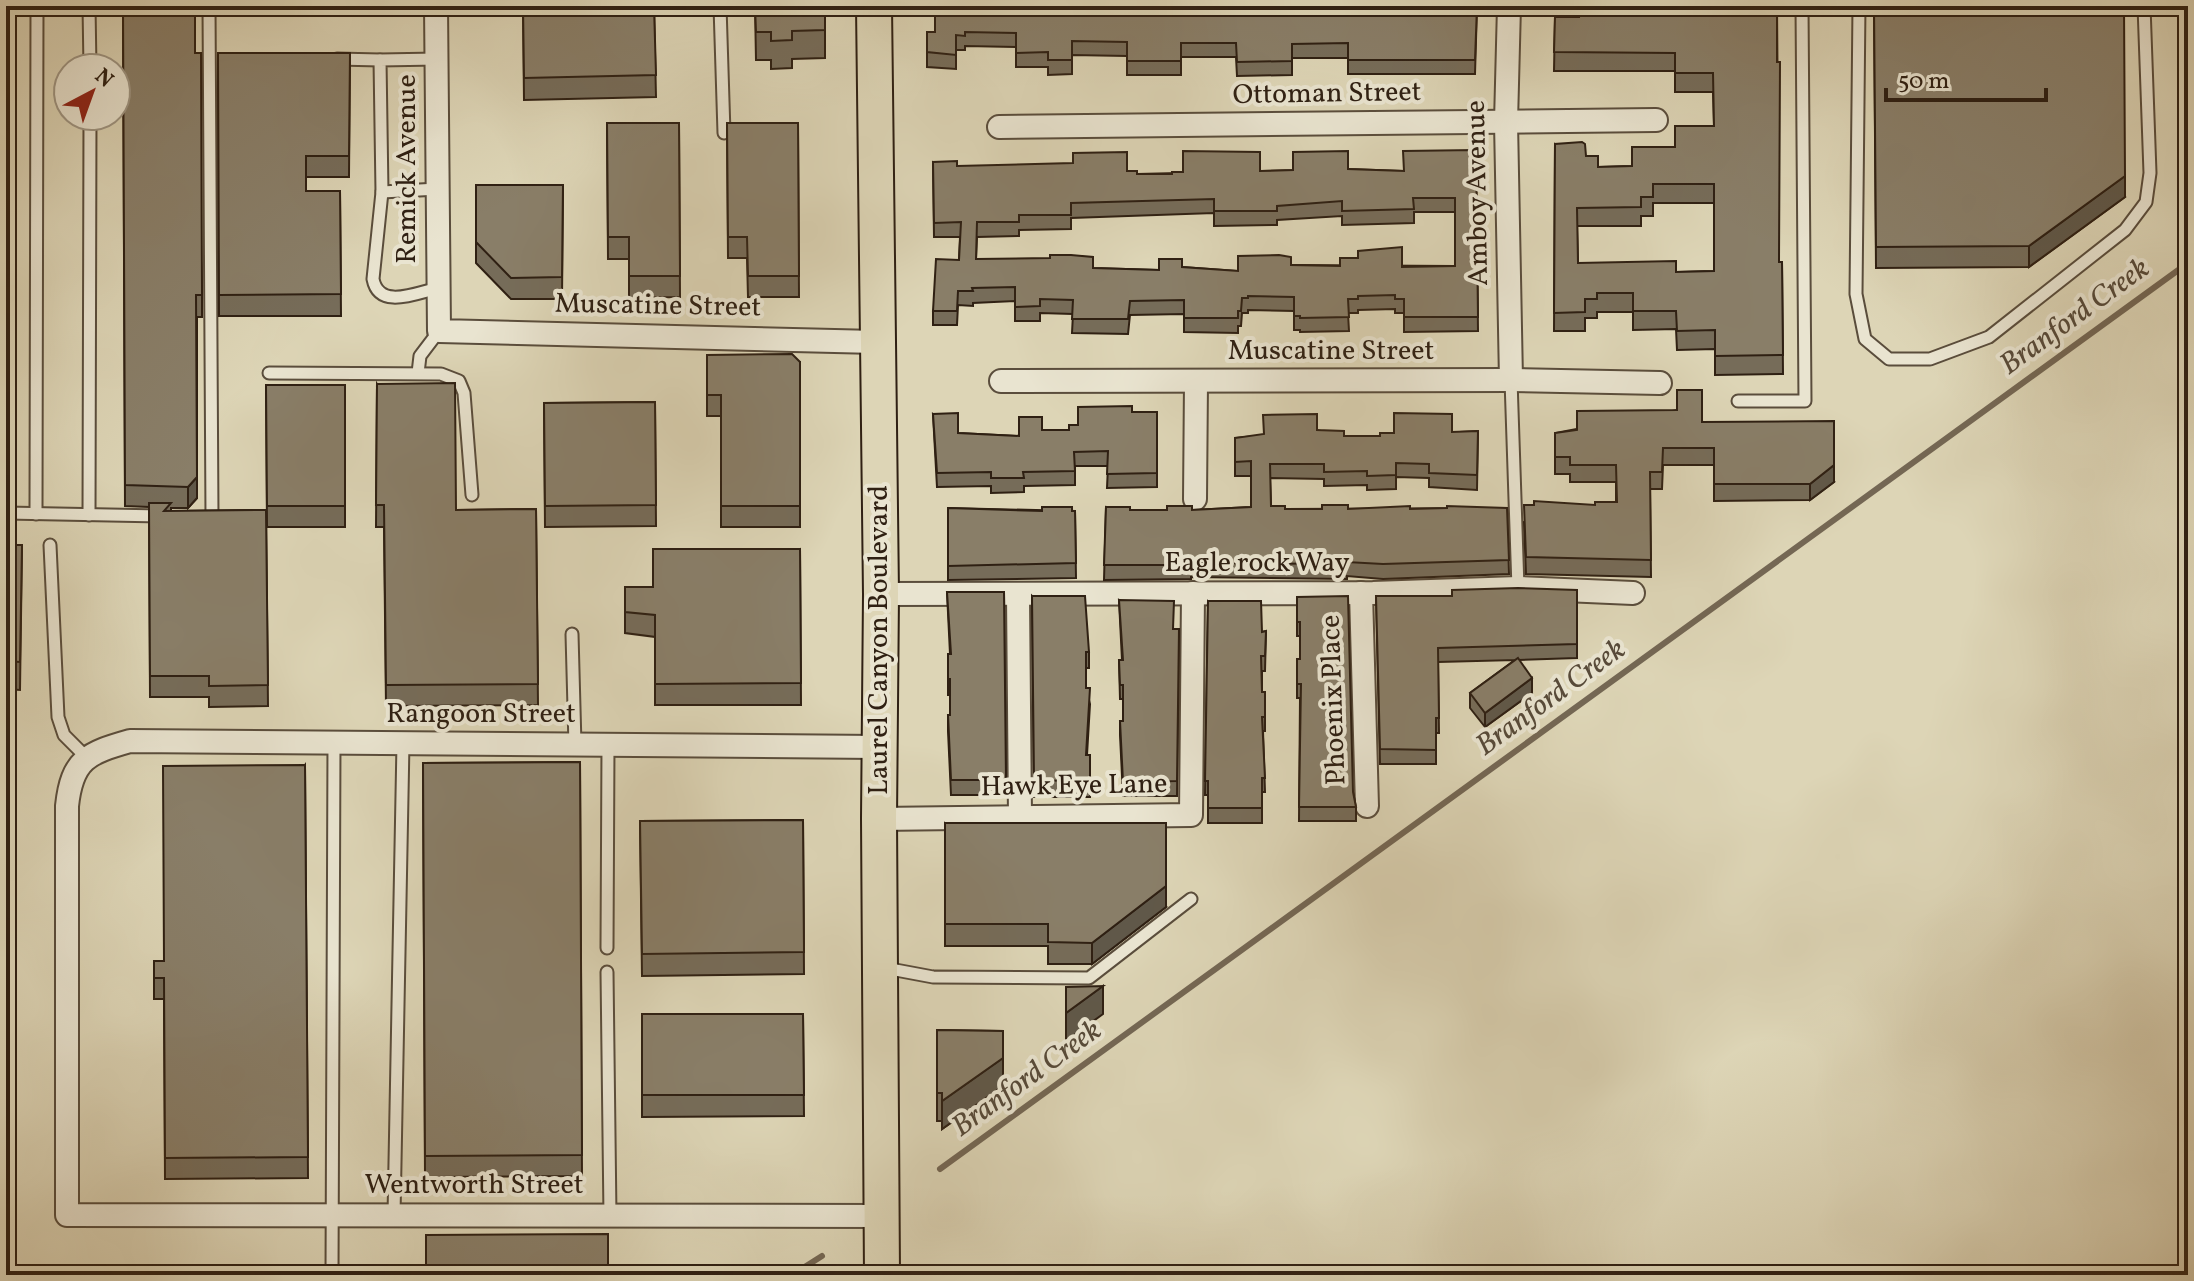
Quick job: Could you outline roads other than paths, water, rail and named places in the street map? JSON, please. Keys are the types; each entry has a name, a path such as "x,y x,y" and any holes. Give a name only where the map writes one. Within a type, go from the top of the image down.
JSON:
{"main road":[{"name":"Laurel Canyon Boulevard","path":"874,6 881,594 882,1275"}],"street":[{"name":"Remick Avenue","path":"436,6 439,331"},
{"name":"Amboy Avenue","path":"1509,6 1506,122 1511,380"},
{"name":"Ottoman Street","path":"999,127 1656,120"},
{"name":"Muscatine Street","path":"439,331 876,342"},
{"name":"Muscatine Street","path":"1001,381 1511,380 1660,383"},
{"path":"1195,499 1196,382"},
{"name":"Eagle rock Way","path":"881,594 1361,593 1518,588 1633,593"},
{"name":"Hawk Eye Lane","path":"879,819 1191,815 1193,593"},
{"name":"Phoenix Place","path":"1361,593 1367,806"},
{"path":"1018,595 1020,817"},
{"name":"Rangoon Street","path":"86,757 130,741 879,747"},
{"name":"Wentworth Street","path":"86,757 74,773 67,806 67,1215 882,1216"}],"lane":[{"path":"36,514 37,6"},
{"path":"89,6 90,52"},
{"path":"197,517 212,517 209,6"},
{"path":"720,6 724,133"},
{"path":"1738,401 1805,401 1802,6"},
{"path":"1859,6 1856,294 1865,339 1889,359 1930,359 1989,337 2125,230 2146,202 2150,173 2144,6"},
{"path":"324,58 437,59"},
{"path":"380,60 382,192 373,279 375,288 382,296 390,298 438,288"},
{"path":"89,515 90,132"},
{"path":"382,192 438,189"},
{"path":"418,373 420,356 439,331"},
{"path":"269,373 418,373 441,374 459,381 464,393 472,495"},
{"path":"1511,380 1518,588"},
{"path":"6,513 166,516"},
{"path":"50,545 58,717 64,735 86,757"},
{"path":"572,634 575,745"},
{"path":"332,1275 334,743"},
{"path":"394,1215 403,743"},
{"path":"607,948 608,745"},
{"path":"880,967 933,977 1089,978 1191,899"},
{"path":"607,972 610,1216"}],"waterway":[{"name":"Branford Creek","path":"940,1169 2188,263"},
{"name":"Branford Creek","path":"792,1275 822,1256"}]}
